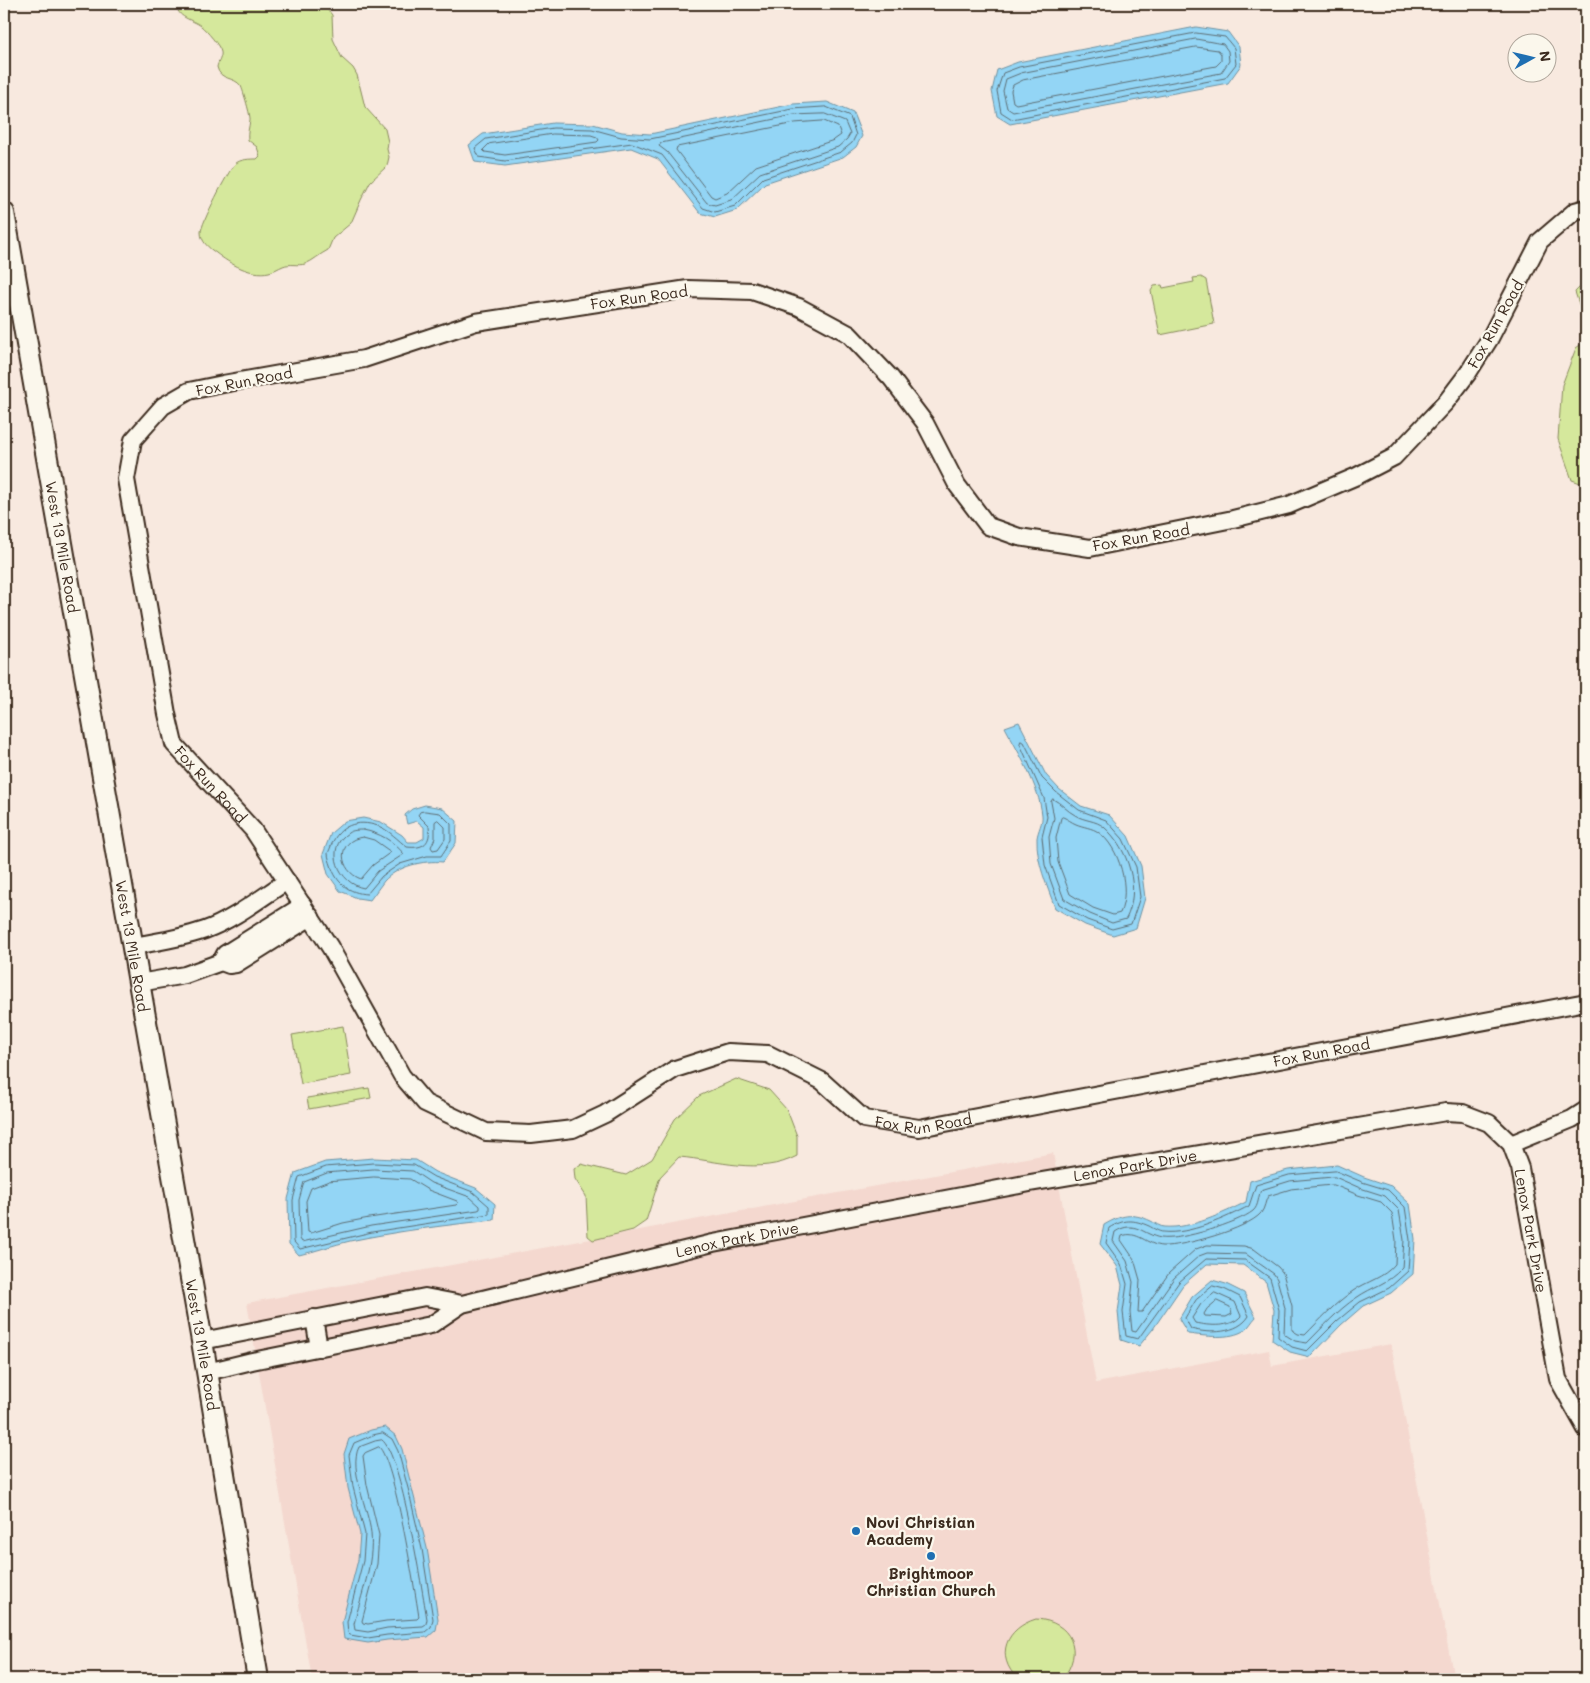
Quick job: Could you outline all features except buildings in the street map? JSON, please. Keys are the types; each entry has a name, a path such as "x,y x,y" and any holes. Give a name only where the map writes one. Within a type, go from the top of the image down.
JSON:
{"street":[{"name":"Fox Run Road","path":"1586,208 1575,211 1540,241 1489,340 1468,373 1446,402 1394,457 1357,476 1289,505 1233,519 1090,548 1019,537 988,526 957,486 925,423 891,378 850,334 799,307 752,292 688,289 476,322 364,359 223,384 189,392 163,406 133,440 126,479 167,714 174,744 253,830 330,946 402,1076 425,1103 486,1132 531,1134 573,1129 605,1114 675,1069 728,1052 768,1054 822,1081 864,1119 919,1128 1586,1002"},
{"name":"West 13 Mile Road","path":"4,213 202,1341 258,1679"},
{"path":"133,946 206,930 236,914 288,881"},
{"path":"139,982 184,975 221,962 228,965 236,964 307,911"},
{"path":"1511,1144 1572,1119 1586,1110"},
{"name":"Lenox Park Drive","path":"207,1372 431,1325 462,1304 713,1243 1030,1183 1446,1112 1463,1113 1489,1123 1511,1144 1520,1168 1558,1380 1586,1429"},
{"name":"Lenox Park Drive","path":"202,1341 425,1298 462,1304"},
{"path":"314,1318 319,1348"}],"shaded area":[{"name":"Novi Christian Academy","path":"1053,1153 1096,1383 1269,1350 1272,1366 1391,1344 1454,1679 312,1679 247,1303"}],"green space":[{"path":"177,4 322,4 322,8 328,10 332,15 333,39 342,58 353,68 357,75 365,107 385,129 389,157 387,166 370,182 351,223 333,238 328,250 308,263 286,265 262,273 248,271 222,257 208,247 202,239 201,232 205,219 221,186 235,164 240,161 257,159 260,156 257,147 248,140 250,118 241,86 221,74 217,67 221,54 220,49 201,26 179,12"},
{"path":"1201,277 1206,280 1214,324 1160,335 1151,291 1154,286 1162,285 1163,288 1194,282 1193,278"},
{"path":"1586,281 1586,311 1580,307 1575,292"},
{"path":"1586,341 1586,485 1572,480 1558,439 1562,385 1576,348"},
{"path":"343,1026 351,1075 301,1084 292,1035"},
{"path":"736,1079 769,1090 787,1110 797,1136 797,1156 783,1162 753,1166 679,1157 660,1177 646,1221 633,1230 593,1240 588,1236 586,1196 575,1179 574,1169 581,1164 626,1175 652,1159 675,1119 699,1096"},
{"path":"369,1088 371,1098 309,1109 307,1098"},
{"path":"1036,1619 1058,1625 1071,1640 1073,1659 1062,1679 1018,1679 1006,1661 1005,1652 1011,1636 1017,1629"}],"water":[{"path":"1196,27 1228,32 1239,47 1241,65 1228,83 1010,124 997,116 992,91 997,70 1018,62"},
{"path":"827,102 853,113 862,136 856,147 843,157 765,183 737,210 715,217 700,213 658,159 631,148 505,166 475,162 469,145 483,134 553,123 593,124 622,132 650,134 793,104"},
{"path":"1019,722 1046,775 1059,789 1081,806 1109,815 1128,836 1141,866 1145,898 1136,928 1113,935 1085,925 1055,908 1038,856 1037,838 1042,818 1037,793 1028,770 1005,727"},
{"path":"425,805 442,808 457,821 456,843 443,862 419,863 396,871 384,881 370,900 357,898 340,891 328,874 323,854 331,833 345,821 363,818 381,822 402,835 408,842 417,842 424,838 424,827 417,821 407,824 405,815 412,809"},
{"path":"374,1158 416,1160 435,1172 476,1188 495,1204 494,1220 368,1237 299,1255 289,1244 288,1199 295,1173 325,1162"},
{"path":"1337,1165 1391,1186 1410,1204 1415,1239 1413,1274 1391,1293 1363,1306 1341,1325 1310,1357 1290,1352 1272,1340 1274,1310 1266,1282 1243,1265 1207,1264 1183,1285 1139,1346 1121,1340 1118,1312 1122,1285 1117,1266 1100,1244 1104,1225 1127,1216 1138,1216 1163,1227 1196,1223 1246,1202 1250,1181 1288,1170"},
{"path":"1212,1280 1226,1284 1244,1293 1256,1317 1245,1330 1225,1336 1188,1334 1179,1319 1192,1297"},
{"path":"385,1427 396,1436 402,1449 427,1548 438,1619 436,1630 428,1637 368,1643 344,1639 342,1622 358,1560 360,1534 348,1488 344,1454 349,1439 371,1430"}],"place":[{"name":"Novi Christian Academy","path":"856,1531"},
{"name":"Brightmoor Christian Church","path":"931,1556"}]}
